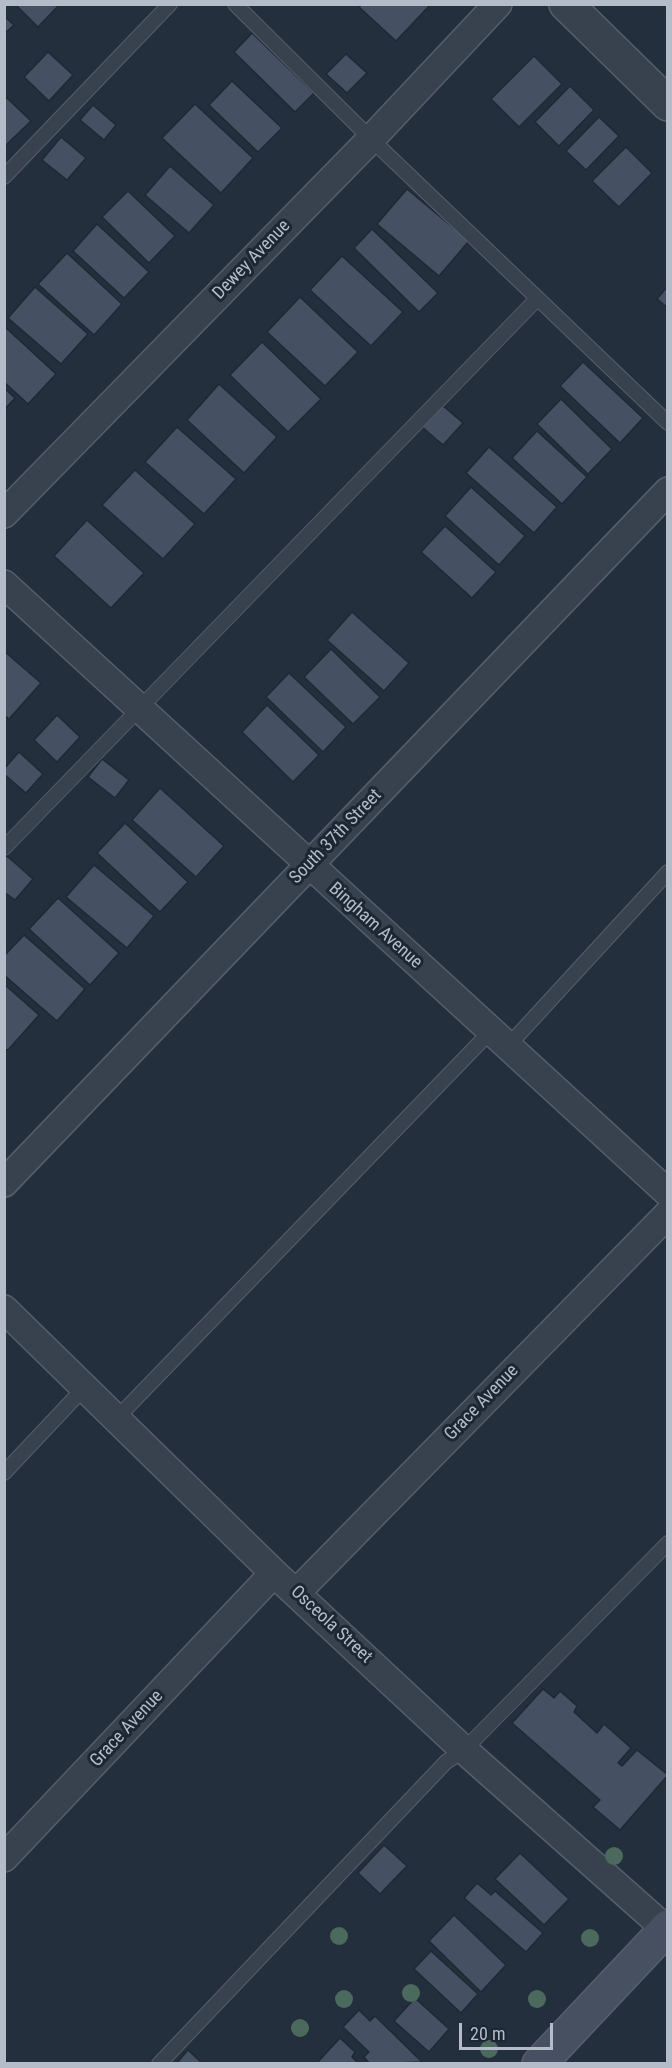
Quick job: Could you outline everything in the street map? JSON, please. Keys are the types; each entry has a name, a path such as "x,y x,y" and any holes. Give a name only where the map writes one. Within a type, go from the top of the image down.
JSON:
{"main road":[{"path":"539,2064 667,1929"}],"street":[{"name":"Dewey Avenue","path":"4,514 370,139 498,4"},
{"path":"566,4 668,104"},
{"name":"South 37th Street","path":"4,1183 668,491"},
{"name":"Bingham Avenue","path":"4,584 668,1193"},
{"name":"Grace Avenue","path":"296,1593 668,1214"},
{"name":"Osceola Street","path":"4,1309 274,1573 464,1750 667,1929"},
{"name":"Grace Avenue","path":"4,1858 274,1573"}],"lane":[{"path":"4,177 170,4"},
{"path":"235,4 370,139 668,423"},
{"path":"4,848 138,707 537,299"},
{"path":"117,1418 668,872"},
{"path":"4,1473 85,1387"},
{"path":"159,2064 446,1762 464,1750 668,1543"}],"building":[{"path":"15,4 60,4 38,27"},
{"path":"362,4 431,4 396,41 359,7"},
{"path":"4,16 14,25 4,34"},
{"path":"252,33 314,93 295,112 234,52"},
{"path":"48,52 73,75 49,101 24,77"},
{"path":"346,54 367,73 347,93 326,74"},
{"path":"534,56 562,84 519,127 491,99"},
{"path":"232,81 282,128 258,152 209,105"},
{"path":"570,86 594,110 559,146 535,122"},
{"path":"7,98 31,121 4,147 4,100"},
{"path":"195,104 253,158 221,193 162,138"},
{"path":"93,105 116,125 104,140 80,120"},
{"path":"599,117 619,136 586,170 566,151"},
{"path":"61,137 86,158 67,180 42,160"},
{"path":"626,147 652,173 619,207 592,181"},
{"path":"170,166 214,205 189,233 145,195"},
{"path":"407,189 469,241 439,276 377,224"},
{"path":"128,191 175,236 149,263 102,217"},
{"path":"97,224 149,272 124,298 73,251"},
{"path":"372,229 438,293 419,312 354,248"},
{"path":"67,253 122,304 94,335 38,284"},
{"path":"342,256 403,312 371,346 310,290"},
{"path":"668,286 668,308 657,299"},
{"path":"35,287 88,334 61,364 8,318"},
{"path":"300,297 358,352 325,386 267,332"},
{"path":"4,326 56,374 28,404 4,382"},
{"path":"262,342 321,399 288,432 230,375"},
{"path":"583,362 643,418 620,443 560,386"},
{"path":"219,384 277,437 244,473 187,420"},
{"path":"4,388 15,398 4,410"},
{"path":"561,399 612,449 588,474 537,424"},
{"path":"442,405 463,423 443,445 422,427"},
{"path":"177,427 236,479 204,514 145,462"},
{"path":"537,431 587,477 562,504 512,458"},
{"path":"489,447 557,507 534,533 466,473"},
{"path":"135,470 195,524 163,559 102,505"},
{"path":"471,487 525,536 499,565 445,516"},
{"path":"87,520 144,573 111,608 54,556"},
{"path":"445,526 496,572 472,598 421,552"},
{"path":"352,612 409,663 384,691 327,640"},
{"path":"331,649 380,697 353,724 304,677"},
{"path":"4,651 41,683 9,719 4,715"},
{"path":"289,673 346,727 323,752 266,697"},
{"path":"267,705 319,755 293,782 242,732"},
{"path":"57,715 80,737 57,762 34,740"},
{"path":"19,752 43,774 26,793 4,774 4,769"},
{"path":"102,759 129,780 115,798 88,777"},
{"path":"160,788 224,846 196,877 132,820"},
{"path":"125,823 188,882 160,912 97,853"},
{"path":"7,856 33,879 15,900 4,892 4,859"},
{"path":"94,865 154,916 127,948 66,897"},
{"path":"58,898 119,953 90,985 29,929"},
{"path":"24,935 85,989 57,1021 4,975 4,956"},
{"path":"4,984 39,1015 8,1050 4,1049"},
{"path":"543,1689 554,1698 560,1691 577,1706 574,1712 597,1733 604,1724 631,1748 618,1763 622,1766 637,1750 668,1775 620,1830 593,1807 600,1800 512,1723"},
{"path":"384,1845 407,1866 380,1894 358,1873"},
{"path":"520,1853 569,1899 544,1925 495,1879"},
{"path":"477,1883 491,1895 495,1891 543,1933 526,1952 464,1898"},
{"path":"454,1915 506,1965 481,1992 429,1941"},
{"path":"431,1951 478,1994 461,2013 414,1969"},
{"path":"415,1998 449,2029 429,2052 394,2021"},
{"path":"359,2010 370,2021 375,2016 422,2062 370,2064 364,2057 369,2052 343,2027"},
{"path":"340,2038 355,2052 352,2057 359,2064 316,2064"},
{"path":"188,2050 203,2064 176,2064"}]}
